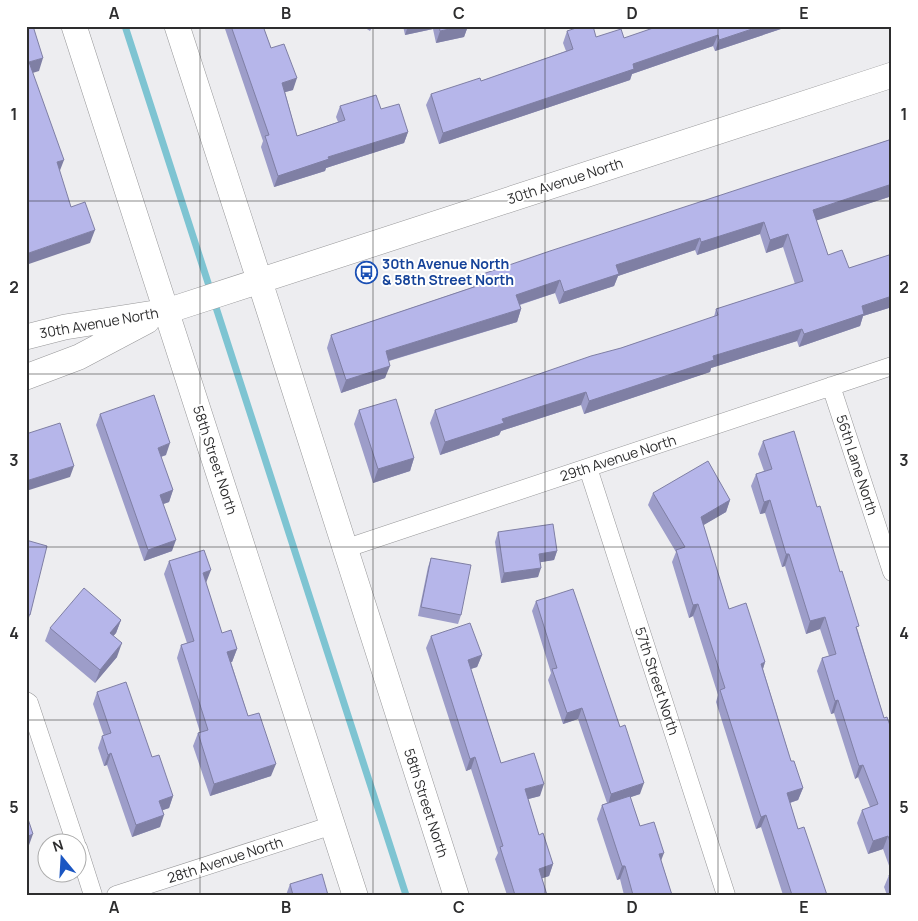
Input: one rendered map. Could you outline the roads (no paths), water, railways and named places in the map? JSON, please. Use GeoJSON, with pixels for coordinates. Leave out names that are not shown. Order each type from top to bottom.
{"type":"FeatureCollection","features":[{"type":"Feature","properties":{"kind":"street","name":"58th Street North"},"geometry":{"type":"LineString","coordinates":[[74,26],[177,308],[355,895]]}},
{"type":"Feature","properties":{"kind":"street","name":"58th Street North"},"geometry":{"type":"LineString","coordinates":[[177,26],[250,284],[344,549],[456,895]]}},
{"type":"Feature","properties":{"kind":"street","name":"30th Avenue North"},"geometry":{"type":"LineString","coordinates":[[26,377],[79,357],[177,308],[892,75]]}},
{"type":"Feature","properties":{"kind":"street","name":"30th Avenue North"},"geometry":{"type":"LineString","coordinates":[[26,337],[65,327],[177,308]]}},
{"type":"Feature","properties":{"kind":"street","name":"29th Avenue North"},"geometry":{"type":"LineString","coordinates":[[344,549],[892,366]]}},
{"type":"Feature","properties":{"kind":"street","name":"56th Lane North"},"geometry":{"type":"LineString","coordinates":[[831,386],[892,572]]}},
{"type":"Feature","properties":{"kind":"street","name":"57th Street North"},"geometry":{"type":"LineString","coordinates":[[588,468],[726,895]]}},
{"type":"Feature","properties":{"kind":"street"},"geometry":{"type":"LineString","coordinates":[[26,701],[29,703],[73,834]]}},
{"type":"Feature","properties":{"kind":"street","name":"28th Avenue North"},"geometry":{"type":"LineString","coordinates":[[116,895],[333,825]]}},
{"type":"Feature","properties":{"kind":"street"},"geometry":{"type":"LineString","coordinates":[[88,879],[93,895]]}},
{"type":"Feature","properties":{"kind":"waterway"},"geometry":{"type":"LineString","coordinates":[[125,26],[406,895]]}},
{"type":"Feature","properties":{"kind":"place","name":"30th Avenue North & 58th Street North"},"geometry":{"type":"Point","coordinates":[366,272]}}]}
